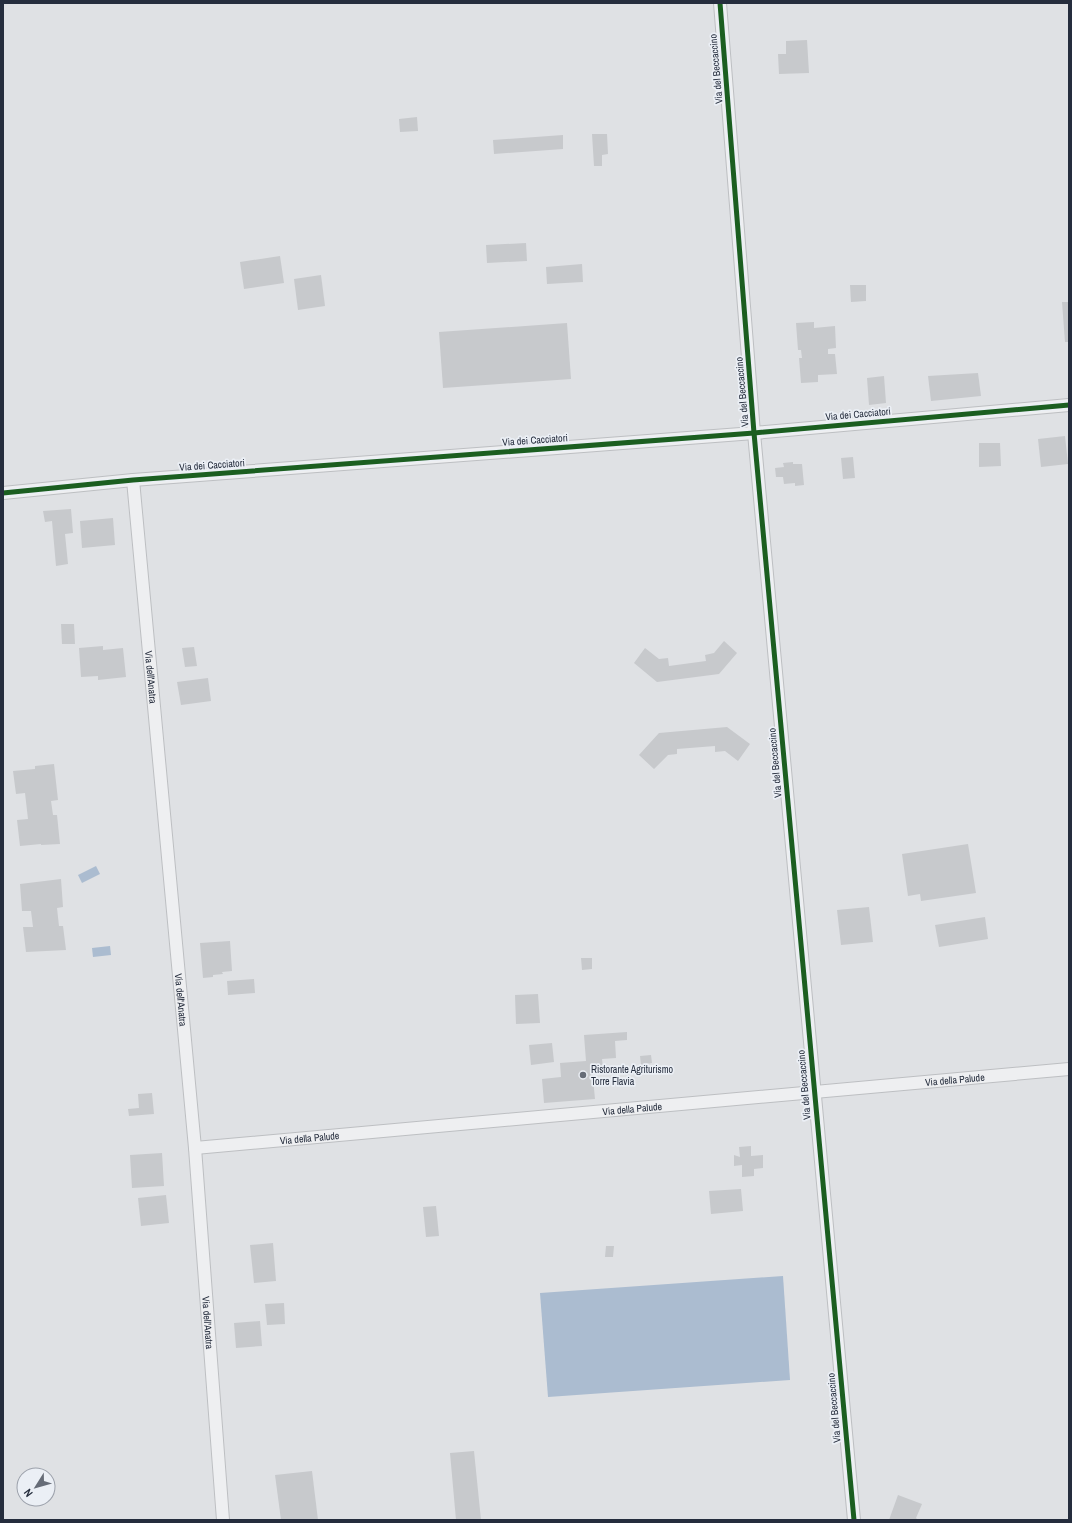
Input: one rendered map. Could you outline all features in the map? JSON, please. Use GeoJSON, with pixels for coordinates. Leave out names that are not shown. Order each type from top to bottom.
{"type":"FeatureCollection","features":[{"type":"Feature","properties":{"kind":"street","name":"Via del Beccaccino"},"geometry":{"type":"LineString","coordinates":[[720,3],[754,433],[854,1520]]}},
{"type":"Feature","properties":{"kind":"street","name":"Via dei Cacciatori"},"geometry":{"type":"LineString","coordinates":[[3,493],[133,480],[754,433],[1069,404]]}},
{"type":"Feature","properties":{"kind":"street","name":"Via dell'Anatra"},"geometry":{"type":"LineString","coordinates":[[133,480],[195,1148],[223,1520]]}},
{"type":"Feature","properties":{"kind":"street","name":"Via della Palude"},"geometry":{"type":"LineString","coordinates":[[195,1148],[1069,1069]]}},
{"type":"Feature","properties":{"kind":"water"},"geometry":{"type":"Polygon","coordinates":[[[96,866],[100,874],[82,883],[78,875],[96,866]]]}},
{"type":"Feature","properties":{"kind":"water"},"geometry":{"type":"Polygon","coordinates":[[[110,946],[111,955],[93,957],[92,948],[110,946]]]}},
{"type":"Feature","properties":{"kind":"water"},"geometry":{"type":"Polygon","coordinates":[[[783,1276],[790,1380],[548,1397],[540,1293],[783,1276]]]}},
{"type":"Feature","properties":{"kind":"building"},"geometry":{"type":"Polygon","coordinates":[[[807,40],[809,73],[779,74],[778,54],[786,54],[786,41],[807,40]]]}},
{"type":"Feature","properties":{"kind":"building"},"geometry":{"type":"Polygon","coordinates":[[[417,117],[418,131],[400,132],[399,119],[417,117]]]}},
{"type":"Feature","properties":{"kind":"building"},"geometry":{"type":"Polygon","coordinates":[[[592,134],[607,134],[608,154],[602,155],[602,166],[594,166],[592,134]]]}},
{"type":"Feature","properties":{"kind":"building"},"geometry":{"type":"Polygon","coordinates":[[[563,135],[563,149],[494,154],[493,140],[563,135]]]}},
{"type":"Feature","properties":{"kind":"building"},"geometry":{"type":"Polygon","coordinates":[[[526,243],[527,261],[487,263],[486,245],[526,243]]]}},
{"type":"Feature","properties":{"kind":"building"},"geometry":{"type":"Polygon","coordinates":[[[280,256],[284,283],[244,289],[240,262],[280,256]]]}},
{"type":"Feature","properties":{"kind":"building"},"geometry":{"type":"Polygon","coordinates":[[[582,264],[583,282],[547,284],[546,267],[582,264]]]}},
{"type":"Feature","properties":{"kind":"building"},"geometry":{"type":"Polygon","coordinates":[[[321,275],[325,306],[298,310],[294,279],[321,275]]]}},
{"type":"Feature","properties":{"kind":"building"},"geometry":{"type":"Polygon","coordinates":[[[850,285],[866,285],[866,301],[851,302],[850,285]]]}},
{"type":"Feature","properties":{"kind":"building"},"geometry":{"type":"Polygon","coordinates":[[[1062,302],[1069,302],[1069,342],[1065,342],[1062,302]]]}},
{"type":"Feature","properties":{"kind":"building"},"geometry":{"type":"Polygon","coordinates":[[[814,322],[814,328],[835,326],[836,348],[828,349],[828,354],[835,354],[837,374],[818,375],[818,382],[801,383],[799,358],[802,358],[801,350],[798,350],[796,323],[814,322]]]}},
{"type":"Feature","properties":{"kind":"building"},"geometry":{"type":"Polygon","coordinates":[[[567,323],[571,379],[443,388],[439,332],[567,323]]]}},
{"type":"Feature","properties":{"kind":"building"},"geometry":{"type":"Polygon","coordinates":[[[978,373],[981,396],[931,401],[928,376],[978,373]]]}},
{"type":"Feature","properties":{"kind":"building"},"geometry":{"type":"Polygon","coordinates":[[[884,376],[886,403],[869,405],[867,378],[884,376]]]}},
{"type":"Feature","properties":{"kind":"building"},"geometry":{"type":"Polygon","coordinates":[[[1065,436],[1068,464],[1041,467],[1038,439],[1065,436]]]}},
{"type":"Feature","properties":{"kind":"building"},"geometry":{"type":"Polygon","coordinates":[[[979,443],[1000,443],[1001,466],[979,467],[979,443]]]}},
{"type":"Feature","properties":{"kind":"building"},"geometry":{"type":"Polygon","coordinates":[[[853,457],[855,478],[843,479],[841,458],[853,457]]]}},
{"type":"Feature","properties":{"kind":"building"},"geometry":{"type":"Polygon","coordinates":[[[793,462],[793,464],[802,464],[804,485],[795,486],[795,483],[784,484],[783,477],[776,477],[775,468],[784,467],[783,463],[793,462]]]}},
{"type":"Feature","properties":{"kind":"building"},"geometry":{"type":"Polygon","coordinates":[[[71,509],[73,533],[65,534],[68,564],[56,566],[52,521],[45,522],[43,511],[71,509]]]}},
{"type":"Feature","properties":{"kind":"building"},"geometry":{"type":"Polygon","coordinates":[[[113,518],[115,545],[82,548],[80,521],[113,518]]]}},
{"type":"Feature","properties":{"kind":"building"},"geometry":{"type":"Polygon","coordinates":[[[61,624],[74,624],[75,644],[62,644],[61,624]]]}},
{"type":"Feature","properties":{"kind":"building"},"geometry":{"type":"Polygon","coordinates":[[[724,641],[737,653],[719,674],[657,682],[634,663],[645,648],[659,659],[668,658],[669,666],[706,661],[705,655],[714,653],[724,641]]]}},
{"type":"Feature","properties":{"kind":"building"},"geometry":{"type":"Polygon","coordinates":[[[103,646],[103,650],[123,648],[126,677],[98,680],[98,676],[81,677],[79,648],[103,646]]]}},
{"type":"Feature","properties":{"kind":"building"},"geometry":{"type":"Polygon","coordinates":[[[194,647],[197,666],[185,667],[182,648],[194,647]]]}},
{"type":"Feature","properties":{"kind":"building"},"geometry":{"type":"Polygon","coordinates":[[[208,678],[211,701],[181,705],[177,682],[208,678]]]}},
{"type":"Feature","properties":{"kind":"building"},"geometry":{"type":"Polygon","coordinates":[[[727,727],[750,744],[738,761],[725,751],[715,752],[715,746],[677,749],[677,754],[668,755],[654,769],[639,755],[659,733],[727,727]]]}},
{"type":"Feature","properties":{"kind":"building"},"geometry":{"type":"Polygon","coordinates":[[[54,764],[58,800],[51,801],[53,815],[57,815],[60,844],[20,846],[17,820],[28,819],[25,793],[16,794],[13,771],[35,769],[35,766],[54,764]]]}},
{"type":"Feature","properties":{"kind":"building"},"geometry":{"type":"Polygon","coordinates":[[[968,844],[976,893],[921,901],[920,894],[908,896],[902,854],[968,844]]]}},
{"type":"Feature","properties":{"kind":"building"},"geometry":{"type":"Polygon","coordinates":[[[61,879],[63,907],[57,908],[59,926],[63,926],[66,950],[26,952],[23,927],[33,927],[31,911],[22,911],[20,884],[61,879]]]}},
{"type":"Feature","properties":{"kind":"building"},"geometry":{"type":"Polygon","coordinates":[[[869,907],[873,942],[841,945],[837,910],[869,907]]]}},
{"type":"Feature","properties":{"kind":"building"},"geometry":{"type":"Polygon","coordinates":[[[985,917],[988,939],[939,947],[935,925],[985,917]]]}},
{"type":"Feature","properties":{"kind":"building"},"geometry":{"type":"Polygon","coordinates":[[[230,941],[232,971],[222,972],[223,974],[213,975],[213,977],[203,978],[200,943],[230,941]]]}},
{"type":"Feature","properties":{"kind":"building"},"geometry":{"type":"Polygon","coordinates":[[[581,958],[592,958],[592,969],[582,970],[581,958]]]}},
{"type":"Feature","properties":{"kind":"building"},"geometry":{"type":"Polygon","coordinates":[[[254,979],[255,993],[228,995],[227,981],[254,979]]]}},
{"type":"Feature","properties":{"kind":"building"},"geometry":{"type":"Polygon","coordinates":[[[538,994],[540,1023],[516,1024],[515,995],[538,994]]]}},
{"type":"Feature","properties":{"kind":"building"},"geometry":{"type":"Polygon","coordinates":[[[627,1032],[627,1040],[615,1041],[616,1058],[602,1059],[603,1068],[592,1068],[595,1099],[544,1103],[542,1079],[561,1077],[560,1063],[586,1061],[584,1035],[627,1032]]]}},
{"type":"Feature","properties":{"kind":"building"},"geometry":{"type":"Polygon","coordinates":[[[552,1043],[554,1062],[531,1065],[529,1045],[552,1043]]]}},
{"type":"Feature","properties":{"kind":"building"},"geometry":{"type":"Polygon","coordinates":[[[651,1055],[652,1063],[641,1065],[640,1056],[651,1055]]]}},
{"type":"Feature","properties":{"kind":"building"},"geometry":{"type":"Polygon","coordinates":[[[152,1093],[154,1114],[129,1116],[128,1109],[139,1108],[138,1094],[152,1093]]]}},
{"type":"Feature","properties":{"kind":"building"},"geometry":{"type":"Polygon","coordinates":[[[751,1146],[751,1156],[763,1155],[763,1168],[754,1169],[754,1176],[742,1177],[742,1165],[734,1166],[734,1155],[740,1157],[739,1147],[751,1146]]]}},
{"type":"Feature","properties":{"kind":"building"},"geometry":{"type":"Polygon","coordinates":[[[162,1153],[164,1186],[132,1188],[130,1155],[162,1153]]]}},
{"type":"Feature","properties":{"kind":"building"},"geometry":{"type":"Polygon","coordinates":[[[741,1189],[743,1211],[711,1214],[709,1191],[741,1189]]]}},
{"type":"Feature","properties":{"kind":"building"},"geometry":{"type":"Polygon","coordinates":[[[166,1195],[169,1223],[141,1226],[138,1198],[166,1195]]]}},
{"type":"Feature","properties":{"kind":"building"},"geometry":{"type":"Polygon","coordinates":[[[436,1206],[439,1236],[426,1237],[423,1207],[436,1206]]]}},
{"type":"Feature","properties":{"kind":"building"},"geometry":{"type":"Polygon","coordinates":[[[273,1243],[276,1281],[254,1283],[250,1245],[273,1243]]]}},
{"type":"Feature","properties":{"kind":"building"},"geometry":{"type":"Polygon","coordinates":[[[606,1246],[614,1246],[613,1257],[605,1257],[606,1246]]]}},
{"type":"Feature","properties":{"kind":"building"},"geometry":{"type":"Polygon","coordinates":[[[284,1303],[285,1324],[267,1325],[265,1304],[284,1303]]]}},
{"type":"Feature","properties":{"kind":"building"},"geometry":{"type":"Polygon","coordinates":[[[260,1321],[262,1346],[236,1348],[234,1323],[260,1321]]]}},
{"type":"Feature","properties":{"kind":"building"},"geometry":{"type":"Polygon","coordinates":[[[474,1451],[481,1520],[456,1520],[450,1453],[474,1451]]]}},
{"type":"Feature","properties":{"kind":"building"},"geometry":{"type":"Polygon","coordinates":[[[312,1471],[318,1520],[281,1520],[275,1475],[312,1471]]]}},
{"type":"Feature","properties":{"kind":"building"},"geometry":{"type":"Polygon","coordinates":[[[898,1495],[922,1504],[916,1518],[918,1520],[889,1520],[898,1495]]]}},
{"type":"Feature","properties":{"kind":"cycle path"},"geometry":{"type":"LineString","coordinates":[[720,3],[754,433],[854,1520]]}},
{"type":"Feature","properties":{"kind":"cycle path"},"geometry":{"type":"LineString","coordinates":[[3,493],[133,480],[754,433],[1069,405]]}},
{"type":"Feature","properties":{"kind":"place","name":"Ristorante Agriturismo Torre Flavia"},"geometry":{"type":"Point","coordinates":[583,1075]}}]}
